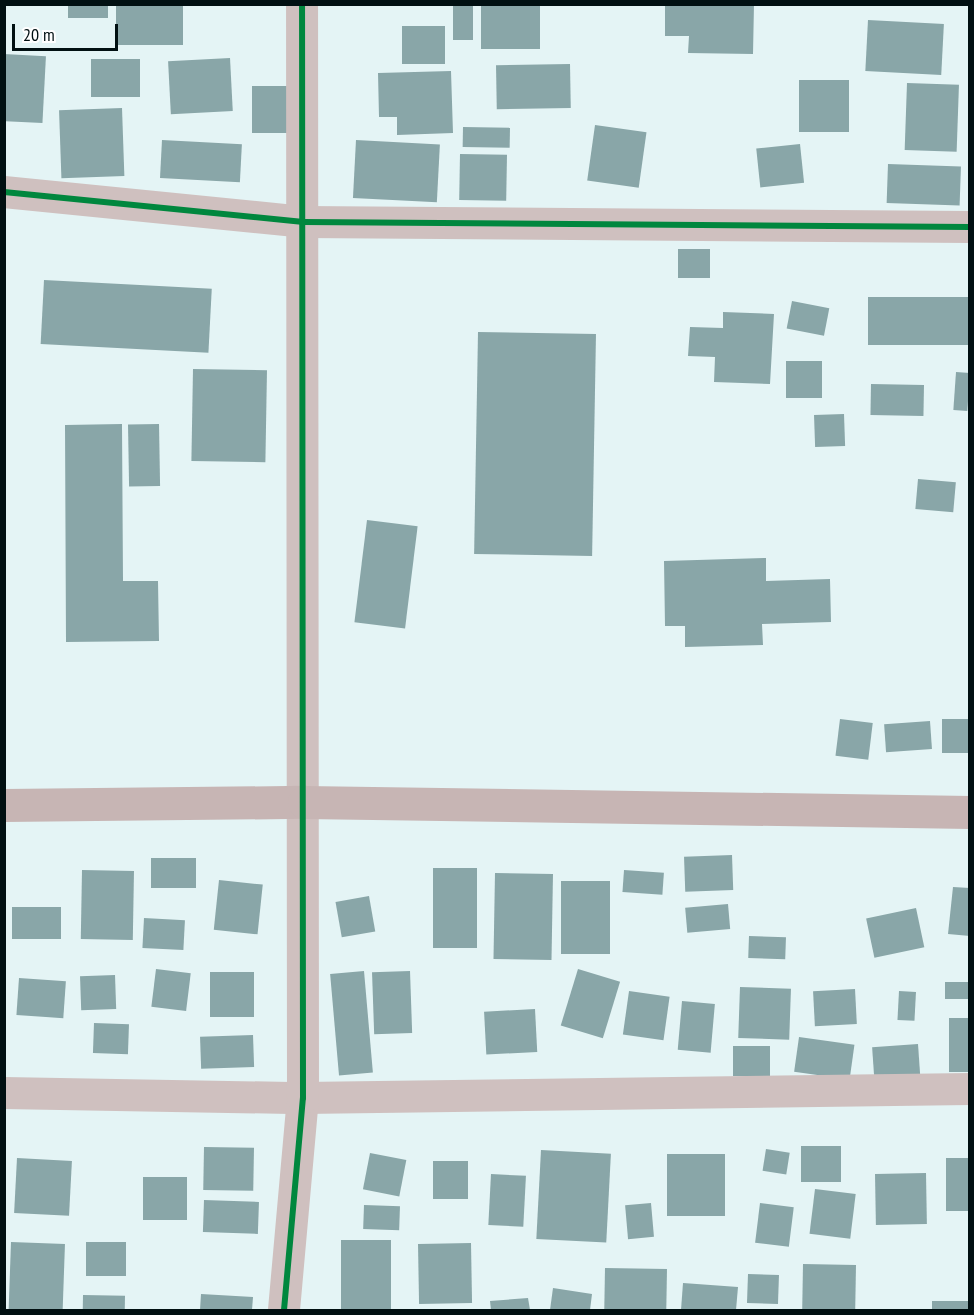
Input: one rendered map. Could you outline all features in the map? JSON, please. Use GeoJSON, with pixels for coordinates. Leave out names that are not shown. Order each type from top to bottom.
{"type":"FeatureCollection","features":[{"type":"Feature","properties":{"kind":"main road"},"geometry":{"type":"LineString","coordinates":[[4,805],[304,802],[969,812]]}},
{"type":"Feature","properties":{"kind":"street"},"geometry":{"type":"LineString","coordinates":[[284,1311],[303,1098],[302,4]]}},
{"type":"Feature","properties":{"kind":"street"},"geometry":{"type":"LineString","coordinates":[[4,192],[303,222],[969,227]]}},
{"type":"Feature","properties":{"kind":"street"},"geometry":{"type":"LineString","coordinates":[[4,1093],[303,1098],[969,1089]]}},
{"type":"Feature","properties":{"kind":"building"},"geometry":{"type":"Polygon","coordinates":[[[68,4],[108,4],[108,18],[68,18],[68,4]]]}},
{"type":"Feature","properties":{"kind":"building"},"geometry":{"type":"Polygon","coordinates":[[[116,4],[183,4],[183,45],[116,45],[116,4]]]}},
{"type":"Feature","properties":{"kind":"building"},"geometry":{"type":"Polygon","coordinates":[[[481,4],[540,4],[540,49],[481,49],[481,4]]]}},
{"type":"Feature","properties":{"kind":"building"},"geometry":{"type":"Polygon","coordinates":[[[665,4],[754,4],[753,54],[688,53],[689,36],[665,36],[665,4]]]}},
{"type":"Feature","properties":{"kind":"building"},"geometry":{"type":"Polygon","coordinates":[[[453,6],[473,6],[473,40],[453,40],[453,6]]]}},
{"type":"Feature","properties":{"kind":"building"},"geometry":{"type":"Polygon","coordinates":[[[868,20],[944,24],[941,75],[865,71],[868,20]]]}},
{"type":"Feature","properties":{"kind":"building"},"geometry":{"type":"Polygon","coordinates":[[[402,26],[445,26],[445,64],[402,64],[402,26]]]}},
{"type":"Feature","properties":{"kind":"building"},"geometry":{"type":"Polygon","coordinates":[[[4,54],[46,56],[42,123],[4,121],[4,54]]]}},
{"type":"Feature","properties":{"kind":"building"},"geometry":{"type":"Polygon","coordinates":[[[230,58],[233,111],[171,114],[168,61],[230,58]]]}},
{"type":"Feature","properties":{"kind":"building"},"geometry":{"type":"Polygon","coordinates":[[[91,59],[140,59],[140,97],[91,97],[91,59]]]}},
{"type":"Feature","properties":{"kind":"building"},"geometry":{"type":"Polygon","coordinates":[[[570,64],[571,108],[497,109],[496,65],[570,64]]]}},
{"type":"Feature","properties":{"kind":"building"},"geometry":{"type":"Polygon","coordinates":[[[451,71],[453,133],[397,135],[397,117],[379,117],[378,73],[451,71]]]}},
{"type":"Feature","properties":{"kind":"building"},"geometry":{"type":"Polygon","coordinates":[[[799,80],[849,80],[849,132],[799,132],[799,80]]]}},
{"type":"Feature","properties":{"kind":"building"},"geometry":{"type":"Polygon","coordinates":[[[907,83],[959,85],[957,152],[905,150],[907,83]]]}},
{"type":"Feature","properties":{"kind":"building"},"geometry":{"type":"Polygon","coordinates":[[[252,86],[295,86],[295,133],[252,133],[252,86]]]}},
{"type":"Feature","properties":{"kind":"building"},"geometry":{"type":"Polygon","coordinates":[[[122,108],[124,176],[61,178],[59,110],[122,108]]]}},
{"type":"Feature","properties":{"kind":"building"},"geometry":{"type":"Polygon","coordinates":[[[595,125],[646,132],[639,188],[587,180],[595,125]]]}},
{"type":"Feature","properties":{"kind":"building"},"geometry":{"type":"Polygon","coordinates":[[[463,127],[510,128],[510,148],[463,147],[463,127]]]}},
{"type":"Feature","properties":{"kind":"building"},"geometry":{"type":"Polygon","coordinates":[[[162,140],[242,144],[240,182],[160,178],[162,140]]]}},
{"type":"Feature","properties":{"kind":"building"},"geometry":{"type":"Polygon","coordinates":[[[356,140],[440,144],[437,202],[353,198],[356,140]]]}},
{"type":"Feature","properties":{"kind":"building"},"geometry":{"type":"Polygon","coordinates":[[[800,144],[804,183],[760,187],[756,149],[800,144]]]}},
{"type":"Feature","properties":{"kind":"building"},"geometry":{"type":"Polygon","coordinates":[[[460,154],[507,155],[506,201],[459,200],[460,154]]]}},
{"type":"Feature","properties":{"kind":"building"},"geometry":{"type":"Polygon","coordinates":[[[888,164],[961,167],[960,206],[887,203],[888,164]]]}},
{"type":"Feature","properties":{"kind":"building"},"geometry":{"type":"Polygon","coordinates":[[[678,249],[710,249],[710,278],[678,278],[678,249]]]}},
{"type":"Feature","properties":{"kind":"building"},"geometry":{"type":"Polygon","coordinates":[[[44,280],[212,289],[208,353],[41,344],[44,280]]]}},
{"type":"Feature","properties":{"kind":"building"},"geometry":{"type":"Polygon","coordinates":[[[868,297],[970,297],[970,345],[868,345],[868,297]]]}},
{"type":"Feature","properties":{"kind":"building"},"geometry":{"type":"Polygon","coordinates":[[[792,301],[829,308],[824,336],[787,328],[792,301]]]}},
{"type":"Feature","properties":{"kind":"building"},"geometry":{"type":"Polygon","coordinates":[[[723,312],[774,314],[770,384],[714,382],[715,357],[688,356],[690,327],[723,328],[723,312]]]}},
{"type":"Feature","properties":{"kind":"building"},"geometry":{"type":"Polygon","coordinates":[[[478,332],[596,334],[592,556],[474,554],[478,332]]]}},
{"type":"Feature","properties":{"kind":"building"},"geometry":{"type":"Polygon","coordinates":[[[786,361],[822,361],[822,398],[786,398],[786,361]]]}},
{"type":"Feature","properties":{"kind":"building"},"geometry":{"type":"Polygon","coordinates":[[[193,369],[267,370],[265,462],[191,461],[193,369]]]}},
{"type":"Feature","properties":{"kind":"building"},"geometry":{"type":"Polygon","coordinates":[[[956,372],[970,373],[967,411],[953,410],[956,372]]]}},
{"type":"Feature","properties":{"kind":"building"},"geometry":{"type":"Polygon","coordinates":[[[871,384],[924,385],[923,416],[870,415],[871,384]]]}},
{"type":"Feature","properties":{"kind":"building"},"geometry":{"type":"Polygon","coordinates":[[[844,414],[845,446],[815,447],[814,415],[844,414]]]}},
{"type":"Feature","properties":{"kind":"building"},"geometry":{"type":"Polygon","coordinates":[[[122,424],[123,581],[158,581],[159,641],[66,642],[65,425],[122,424]]]}},
{"type":"Feature","properties":{"kind":"building"},"geometry":{"type":"Polygon","coordinates":[[[159,424],[160,486],[129,487],[128,425],[159,424]]]}},
{"type":"Feature","properties":{"kind":"building"},"geometry":{"type":"Polygon","coordinates":[[[918,479],[956,482],[953,512],[915,509],[918,479]]]}},
{"type":"Feature","properties":{"kind":"building"},"geometry":{"type":"Polygon","coordinates":[[[367,520],[418,526],[405,628],[354,622],[367,520]]]}},
{"type":"Feature","properties":{"kind":"building"},"geometry":{"type":"Polygon","coordinates":[[[766,558],[766,581],[830,579],[831,622],[762,624],[763,645],[685,647],[685,626],[665,626],[664,561],[766,558]]]}},
{"type":"Feature","properties":{"kind":"building"},"geometry":{"type":"Polygon","coordinates":[[[840,719],[873,723],[868,760],[835,756],[840,719]]]}},
{"type":"Feature","properties":{"kind":"building"},"geometry":{"type":"Polygon","coordinates":[[[942,719],[970,719],[970,753],[942,753],[942,719]]]}},
{"type":"Feature","properties":{"kind":"building"},"geometry":{"type":"Polygon","coordinates":[[[930,721],[932,749],[886,752],[884,724],[930,721]]]}},
{"type":"Feature","properties":{"kind":"building"},"geometry":{"type":"Polygon","coordinates":[[[732,855],[733,890],[685,892],[684,857],[732,855]]]}},
{"type":"Feature","properties":{"kind":"building"},"geometry":{"type":"Polygon","coordinates":[[[151,858],[196,858],[196,888],[151,888],[151,858]]]}},
{"type":"Feature","properties":{"kind":"building"},"geometry":{"type":"Polygon","coordinates":[[[433,868],[477,868],[477,948],[433,948],[433,868]]]}},
{"type":"Feature","properties":{"kind":"building"},"geometry":{"type":"Polygon","coordinates":[[[82,870],[134,871],[133,940],[81,939],[82,870]]]}},
{"type":"Feature","properties":{"kind":"building"},"geometry":{"type":"Polygon","coordinates":[[[624,870],[664,873],[662,895],[622,892],[624,870]]]}},
{"type":"Feature","properties":{"kind":"building"},"geometry":{"type":"Polygon","coordinates":[[[495,873],[553,874],[551,960],[493,959],[495,873]]]}},
{"type":"Feature","properties":{"kind":"building"},"geometry":{"type":"Polygon","coordinates":[[[219,880],[263,885],[258,934],[214,930],[219,880]]]}},
{"type":"Feature","properties":{"kind":"building"},"geometry":{"type":"Polygon","coordinates":[[[561,881],[610,881],[610,954],[561,954],[561,881]]]}},
{"type":"Feature","properties":{"kind":"building"},"geometry":{"type":"Polygon","coordinates":[[[953,887],[970,888],[970,936],[948,934],[953,887]]]}},
{"type":"Feature","properties":{"kind":"building"},"geometry":{"type":"Polygon","coordinates":[[[369,896],[375,931],[342,937],[336,902],[369,896]]]}},
{"type":"Feature","properties":{"kind":"building"},"geometry":{"type":"Polygon","coordinates":[[[728,904],[730,929],[687,933],[685,908],[728,904]]]}},
{"type":"Feature","properties":{"kind":"building"},"geometry":{"type":"Polygon","coordinates":[[[12,907],[61,907],[61,939],[12,939],[12,907]]]}},
{"type":"Feature","properties":{"kind":"building"},"geometry":{"type":"Polygon","coordinates":[[[916,908],[924,947],[874,958],[866,919],[916,908]]]}},
{"type":"Feature","properties":{"kind":"building"},"geometry":{"type":"Polygon","coordinates":[[[144,918],[185,920],[183,950],[142,948],[144,918]]]}},
{"type":"Feature","properties":{"kind":"building"},"geometry":{"type":"Polygon","coordinates":[[[749,936],[786,937],[785,959],[748,958],[749,936]]]}},
{"type":"Feature","properties":{"kind":"building"},"geometry":{"type":"Polygon","coordinates":[[[156,969],[191,973],[186,1011],[151,1007],[156,969]]]}},
{"type":"Feature","properties":{"kind":"building"},"geometry":{"type":"Polygon","coordinates":[[[578,969],[620,982],[603,1038],[561,1025],[578,969]]]}},
{"type":"Feature","properties":{"kind":"building"},"geometry":{"type":"Polygon","coordinates":[[[364,971],[373,1073],[339,1076],[330,974],[364,971]]]}},
{"type":"Feature","properties":{"kind":"building"},"geometry":{"type":"Polygon","coordinates":[[[410,971],[412,1033],[374,1034],[372,972],[410,971]]]}},
{"type":"Feature","properties":{"kind":"building"},"geometry":{"type":"Polygon","coordinates":[[[210,972],[254,972],[254,1017],[210,1017],[210,972]]]}},
{"type":"Feature","properties":{"kind":"building"},"geometry":{"type":"Polygon","coordinates":[[[115,975],[116,1009],[81,1010],[80,976],[115,975]]]}},
{"type":"Feature","properties":{"kind":"building"},"geometry":{"type":"Polygon","coordinates":[[[19,978],[66,981],[63,1018],[16,1015],[19,978]]]}},
{"type":"Feature","properties":{"kind":"building"},"geometry":{"type":"Polygon","coordinates":[[[945,982],[970,982],[970,999],[945,999],[945,982]]]}},
{"type":"Feature","properties":{"kind":"building"},"geometry":{"type":"Polygon","coordinates":[[[740,987],[791,989],[789,1040],[738,1038],[740,987]]]}},
{"type":"Feature","properties":{"kind":"building"},"geometry":{"type":"Polygon","coordinates":[[[855,989],[857,1024],[815,1026],[813,991],[855,989]]]}},
{"type":"Feature","properties":{"kind":"building"},"geometry":{"type":"Polygon","coordinates":[[[629,991],[670,997],[663,1040],[623,1035],[629,991]]]}},
{"type":"Feature","properties":{"kind":"building"},"geometry":{"type":"Polygon","coordinates":[[[899,991],[916,992],[914,1021],[897,1020],[899,991]]]}},
{"type":"Feature","properties":{"kind":"building"},"geometry":{"type":"Polygon","coordinates":[[[682,1001],[715,1004],[711,1053],[678,1050],[682,1001]]]}},
{"type":"Feature","properties":{"kind":"building"},"geometry":{"type":"Polygon","coordinates":[[[535,1009],[537,1052],[486,1055],[484,1012],[535,1009]]]}},
{"type":"Feature","properties":{"kind":"building"},"geometry":{"type":"Polygon","coordinates":[[[949,1018],[970,1018],[970,1072],[949,1072],[949,1018]]]}},
{"type":"Feature","properties":{"kind":"building"},"geometry":{"type":"Polygon","coordinates":[[[94,1023],[129,1024],[128,1054],[93,1053],[94,1023]]]}},
{"type":"Feature","properties":{"kind":"building"},"geometry":{"type":"Polygon","coordinates":[[[253,1035],[254,1067],[201,1069],[200,1037],[253,1035]]]}},
{"type":"Feature","properties":{"kind":"building"},"geometry":{"type":"Polygon","coordinates":[[[799,1037],[854,1045],[850,1079],[794,1072],[799,1037]]]}},
{"type":"Feature","properties":{"kind":"building"},"geometry":{"type":"Polygon","coordinates":[[[918,1044],[920,1075],[874,1078],[872,1047],[918,1044]]]}},
{"type":"Feature","properties":{"kind":"building"},"geometry":{"type":"Polygon","coordinates":[[[733,1046],[770,1046],[770,1076],[733,1076],[733,1046]]]}},
{"type":"Feature","properties":{"kind":"building"},"geometry":{"type":"Polygon","coordinates":[[[801,1146],[841,1146],[841,1182],[801,1182],[801,1146]]]}},
{"type":"Feature","properties":{"kind":"building"},"geometry":{"type":"Polygon","coordinates":[[[204,1147],[254,1148],[253,1191],[203,1190],[204,1147]]]}},
{"type":"Feature","properties":{"kind":"building"},"geometry":{"type":"Polygon","coordinates":[[[766,1149],[790,1153],[786,1174],[763,1171],[766,1149]]]}},
{"type":"Feature","properties":{"kind":"building"},"geometry":{"type":"Polygon","coordinates":[[[541,1150],[611,1154],[606,1243],[536,1239],[541,1150]]]}},
{"type":"Feature","properties":{"kind":"building"},"geometry":{"type":"Polygon","coordinates":[[[370,1153],[406,1160],[399,1196],[363,1189],[370,1153]]]}},
{"type":"Feature","properties":{"kind":"building"},"geometry":{"type":"Polygon","coordinates":[[[667,1154],[725,1154],[725,1216],[667,1216],[667,1154]]]}},
{"type":"Feature","properties":{"kind":"building"},"geometry":{"type":"Polygon","coordinates":[[[17,1158],[72,1161],[69,1216],[14,1213],[17,1158]]]}},
{"type":"Feature","properties":{"kind":"building"},"geometry":{"type":"Polygon","coordinates":[[[946,1158],[970,1158],[970,1211],[946,1211],[946,1158]]]}},
{"type":"Feature","properties":{"kind":"building"},"geometry":{"type":"Polygon","coordinates":[[[433,1161],[468,1161],[468,1199],[433,1199],[433,1161]]]}},
{"type":"Feature","properties":{"kind":"building"},"geometry":{"type":"Polygon","coordinates":[[[926,1173],[927,1224],[876,1225],[875,1174],[926,1173]]]}},
{"type":"Feature","properties":{"kind":"building"},"geometry":{"type":"Polygon","coordinates":[[[491,1174],[526,1176],[523,1227],[488,1225],[491,1174]]]}},
{"type":"Feature","properties":{"kind":"building"},"geometry":{"type":"Polygon","coordinates":[[[143,1177],[187,1177],[187,1220],[143,1220],[143,1177]]]}},
{"type":"Feature","properties":{"kind":"building"},"geometry":{"type":"Polygon","coordinates":[[[815,1189],[856,1194],[850,1239],[810,1234],[815,1189]]]}},
{"type":"Feature","properties":{"kind":"building"},"geometry":{"type":"Polygon","coordinates":[[[204,1200],[259,1202],[258,1234],[203,1232],[204,1200]]]}},
{"type":"Feature","properties":{"kind":"building"},"geometry":{"type":"Polygon","coordinates":[[[651,1203],[654,1237],[628,1239],[625,1205],[651,1203]]]}},
{"type":"Feature","properties":{"kind":"building"},"geometry":{"type":"Polygon","coordinates":[[[760,1203],[794,1207],[789,1247],[755,1243],[760,1203]]]}},
{"type":"Feature","properties":{"kind":"building"},"geometry":{"type":"Polygon","coordinates":[[[364,1205],[400,1206],[399,1230],[363,1229],[364,1205]]]}},
{"type":"Feature","properties":{"kind":"building"},"geometry":{"type":"Polygon","coordinates":[[[341,1240],[391,1240],[391,1310],[341,1310],[341,1240]]]}},
{"type":"Feature","properties":{"kind":"building"},"geometry":{"type":"Polygon","coordinates":[[[11,1242],[65,1244],[63,1310],[9,1310],[11,1242]]]}},
{"type":"Feature","properties":{"kind":"building"},"geometry":{"type":"Polygon","coordinates":[[[86,1242],[126,1242],[126,1276],[86,1276],[86,1242]]]}},
{"type":"Feature","properties":{"kind":"building"},"geometry":{"type":"Polygon","coordinates":[[[471,1243],[472,1303],[419,1304],[418,1244],[471,1243]]]}},
{"type":"Feature","properties":{"kind":"building"},"geometry":{"type":"Polygon","coordinates":[[[803,1264],[856,1265],[855,1310],[802,1310],[803,1264]]]}},
{"type":"Feature","properties":{"kind":"building"},"geometry":{"type":"Polygon","coordinates":[[[605,1268],[667,1269],[666,1310],[604,1310],[605,1268]]]}},
{"type":"Feature","properties":{"kind":"building"},"geometry":{"type":"Polygon","coordinates":[[[748,1274],[779,1275],[778,1304],[747,1303],[748,1274]]]}},
{"type":"Feature","properties":{"kind":"building"},"geometry":{"type":"Polygon","coordinates":[[[683,1283],[738,1287],[736,1310],[681,1310],[683,1283]]]}},
{"type":"Feature","properties":{"kind":"building"},"geometry":{"type":"Polygon","coordinates":[[[553,1288],[592,1294],[590,1310],[550,1310],[553,1288]]]}},
{"type":"Feature","properties":{"kind":"building"},"geometry":{"type":"Polygon","coordinates":[[[201,1294],[253,1297],[252,1310],[200,1310],[201,1294]]]}},
{"type":"Feature","properties":{"kind":"building"},"geometry":{"type":"Polygon","coordinates":[[[83,1295],[125,1296],[125,1310],[83,1310],[83,1295]]]}},
{"type":"Feature","properties":{"kind":"building"},"geometry":{"type":"Polygon","coordinates":[[[528,1298],[530,1310],[491,1310],[490,1301],[528,1298]]]}},
{"type":"Feature","properties":{"kind":"building"},"geometry":{"type":"Polygon","coordinates":[[[932,1301],[970,1301],[970,1310],[932,1310],[932,1301]]]}},
{"type":"Feature","properties":{"kind":"cycle path"},"geometry":{"type":"LineString","coordinates":[[284,1310],[303,1098],[302,4]]}},
{"type":"Feature","properties":{"kind":"cycle path"},"geometry":{"type":"LineString","coordinates":[[4,192],[303,222],[970,227]]}}]}
